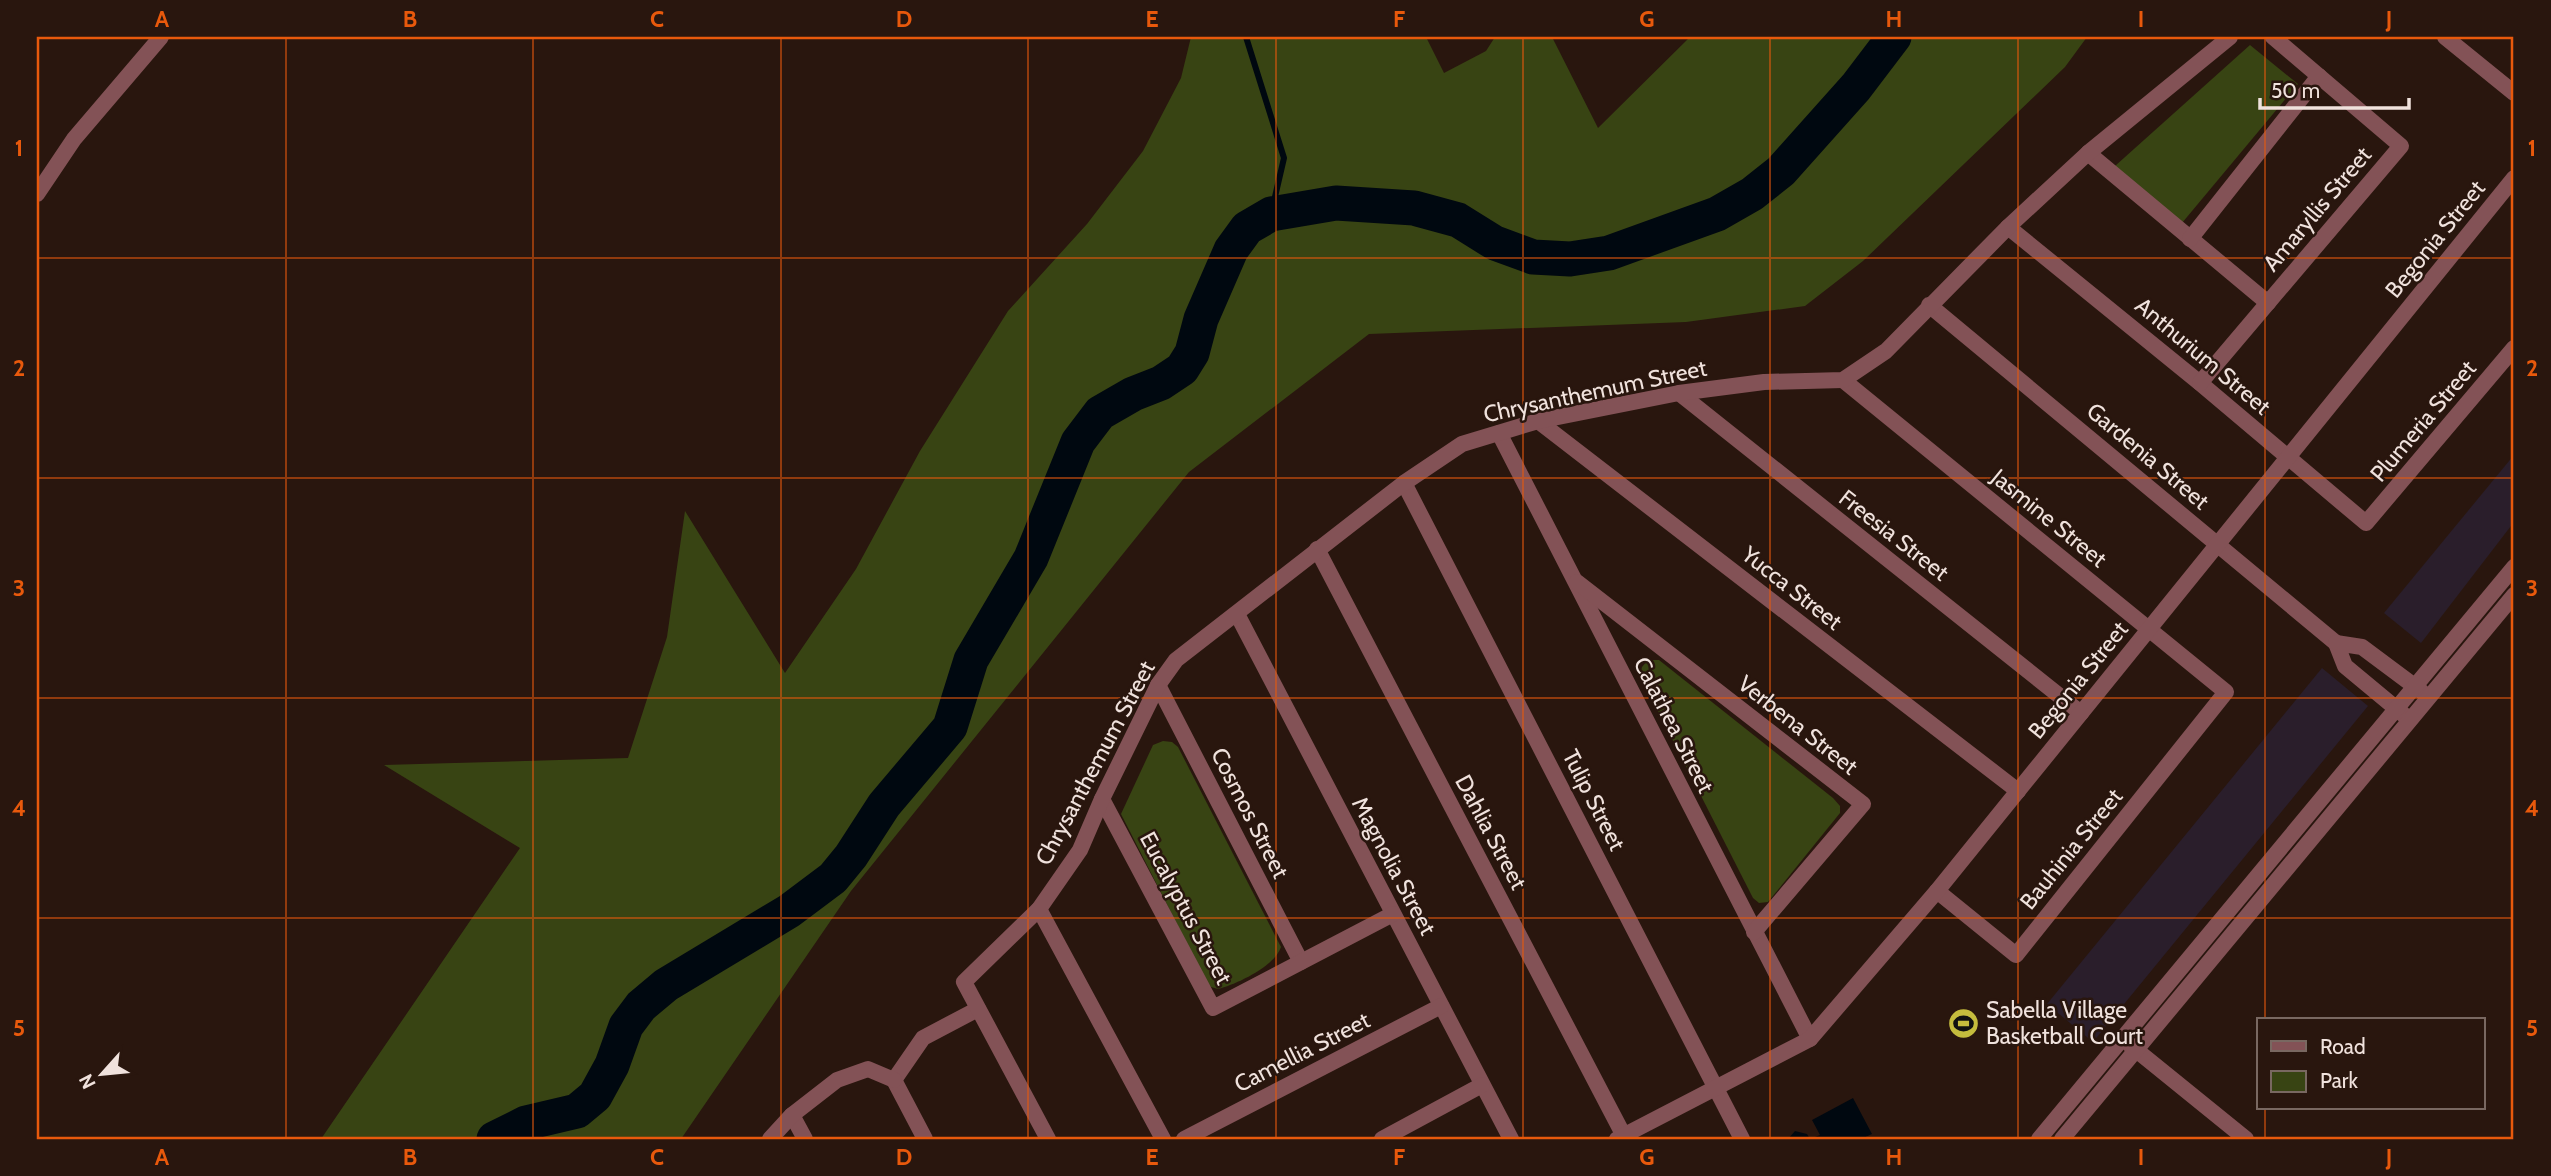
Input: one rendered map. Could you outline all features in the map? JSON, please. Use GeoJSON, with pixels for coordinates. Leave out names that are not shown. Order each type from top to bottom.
{"type":"FeatureCollection","features":[{"type":"Feature","properties":{"kind":"street"},"geometry":{"type":"LineString","coordinates":[[37,194],[74,139],[161,37]]}},
{"type":"Feature","properties":{"kind":"street"},"geometry":{"type":"LineString","coordinates":[[1843,380],[1886,351],[1929,304],[2088,153],[2230,37]]}},
{"type":"Feature","properties":{"kind":"street","name":"Amaryllis Street"},"geometry":{"type":"LineString","coordinates":[[2200,383],[2401,146],[2273,37]]}},
{"type":"Feature","properties":{"kind":"street"},"geometry":{"type":"LineString","coordinates":[[2445,37],[2514,93]]}},
{"type":"Feature","properties":{"kind":"street"},"geometry":{"type":"LineString","coordinates":[[2190,239],[2319,76]]}},
{"type":"Feature","properties":{"kind":"street","name":"Amaryllis Street"},"geometry":{"type":"LineString","coordinates":[[2088,153],[2268,303]]}},
{"type":"Feature","properties":{"kind":"street","name":"Begonia Street"},"geometry":{"type":"LineString","coordinates":[[1621,1137],[1810,1039],[1937,891],[2514,178]]}},
{"type":"Feature","properties":{"kind":"street","name":"Anthurium Street"},"geometry":{"type":"LineString","coordinates":[[2008,227],[2200,383],[2366,523]]}},
{"type":"Feature","properties":{"kind":"street","name":"Gardenia Street"},"geometry":{"type":"LineString","coordinates":[[1929,304],[2336,643],[2345,666],[2410,720]]}},
{"type":"Feature","properties":{"kind":"street","name":"Plumeria Street"},"geometry":{"type":"LineString","coordinates":[[2366,523],[2514,348]]}},
{"type":"Feature","properties":{"kind":"street","name":"Chrysanthemum Street"},"geometry":{"type":"LineString","coordinates":[[978,1009],[964,982],[1039,909],[1080,850],[1158,685],[1176,660],[1404,483],[1462,444],[1538,421],[1679,393],[1764,382],[1843,380]]}},
{"type":"Feature","properties":{"kind":"street","name":"Jasmine Street"},"geometry":{"type":"LineString","coordinates":[[1843,380],[2227,692]]}},
{"type":"Feature","properties":{"kind":"street","name":"Freesia Street"},"geometry":{"type":"LineString","coordinates":[[1679,393],[2081,712]]}},
{"type":"Feature","properties":{"kind":"street","name":"Yucca Street"},"geometry":{"type":"LineString","coordinates":[[1538,421],[2018,791]]}},
{"type":"Feature","properties":{"kind":"street","name":"Calathea Street"},"geometry":{"type":"LineString","coordinates":[[1499,433],[1810,1039]]}},
{"type":"Feature","properties":{"kind":"street","name":"Tulip Street"},"geometry":{"type":"LineString","coordinates":[[1404,483],[1742,1139]]}},
{"type":"Feature","properties":{"kind":"street","name":"Dahlia Street"},"geometry":{"type":"LineString","coordinates":[[1317,549],[1621,1137]]}},
{"type":"Feature","properties":{"kind":"street"},"geometry":{"type":"LineString","coordinates":[[2039,1139],[2514,567]]}},
{"type":"Feature","properties":{"kind":"street","name":"Verbena Street"},"geometry":{"type":"LineString","coordinates":[[1573,578],[1863,804],[1754,932]]}},
{"type":"Feature","properties":{"kind":"street"},"geometry":{"type":"LineString","coordinates":[[2062,1139],[2514,594]]}},
{"type":"Feature","properties":{"kind":"street","name":"Magnolia Street"},"geometry":{"type":"LineString","coordinates":[[1237,614],[1511,1139]]}},
{"type":"Feature","properties":{"kind":"street","name":"Gardenia Street"},"geometry":{"type":"LineString","coordinates":[[2336,643],[2362,647],[2429,697]]}},
{"type":"Feature","properties":{"kind":"street","name":"Cosmos Street"},"geometry":{"type":"LineString","coordinates":[[1158,685],[1301,962]]}},
{"type":"Feature","properties":{"kind":"street","name":"Bauhinia Street"},"geometry":{"type":"LineString","coordinates":[[1937,891],[2015,955],[2227,692]]}},
{"type":"Feature","properties":{"kind":"street","name":"Eucalyptus Street"},"geometry":{"type":"LineString","coordinates":[[1102,799],[1213,1008],[1393,914]]}},
{"type":"Feature","properties":{"kind":"street"},"geometry":{"type":"LineString","coordinates":[[1039,909],[1163,1139]]}},
{"type":"Feature","properties":{"kind":"street","name":"Camellia Street"},"geometry":{"type":"LineString","coordinates":[[1184,1139],[1441,1006]]}},
{"type":"Feature","properties":{"kind":"street"},"geometry":{"type":"LineString","coordinates":[[894,1080],[923,1038],[978,1009],[1048,1139]]}},
{"type":"Feature","properties":{"kind":"street"},"geometry":{"type":"LineString","coordinates":[[2122,1039],[2246,1139]]}},
{"type":"Feature","properties":{"kind":"street"},"geometry":{"type":"LineString","coordinates":[[770,1139],[792,1115],[837,1080],[868,1069],[894,1080],[925,1139]]}},
{"type":"Feature","properties":{"kind":"street"},"geometry":{"type":"LineString","coordinates":[[1382,1139],[1482,1085]]}},
{"type":"Feature","properties":{"kind":"street"},"geometry":{"type":"LineString","coordinates":[[792,1115],[805,1139]]}},
{"type":"Feature","properties":{"kind":"shaded area"},"geometry":{"type":"Polygon","coordinates":[[[2514,455],[2514,522],[2421,643],[2384,613],[2514,455]]]}},
{"type":"Feature","properties":{"kind":"shaded area"},"geometry":{"type":"Polygon","coordinates":[[[2322,668],[2368,706],[2093,1042],[2047,1004],[2322,668]]]}},
{"type":"Feature","properties":{"kind":"shaded area"},"geometry":{"type":"Polygon","coordinates":[[[1853,1098],[1872,1134],[1861,1139],[1810,1139],[1820,1135],[1812,1120],[1853,1098]]]}},
{"type":"Feature","properties":{"kind":"shaded area"},"geometry":{"type":"Polygon","coordinates":[[[1795,1131],[1807,1134],[1810,1139],[1788,1139],[1795,1131]]]}},
{"type":"Feature","properties":{"kind":"green space"},"geometry":{"type":"Polygon","coordinates":[[[1191,37],[1426,37],[1444,73],[1486,51],[1495,37],[1552,37],[1598,128],[1690,37],[2087,37],[2065,67],[1863,261],[1805,306],[1686,322],[1369,334],[1189,472],[851,891],[681,1139],[321,1139],[520,848],[384,765],[628,758],[667,637],[685,511],[785,673],[856,569],[920,451],[1008,311],[1087,224],[1143,151],[1181,78],[1191,37]]]}},
{"type":"Feature","properties":{"kind":"green space"},"geometry":{"type":"Polygon","coordinates":[[[2250,45],[2298,84],[2182,223],[2115,166],[2250,45]]]}},
{"type":"Feature","properties":{"kind":"green space"},"geometry":{"type":"Polygon","coordinates":[[[1648,660],[1659,660],[1840,806],[1840,813],[1768,902],[1759,903],[1753,898],[1640,676],[1642,667],[1648,660]]]}},
{"type":"Feature","properties":{"kind":"green space"},"geometry":{"type":"Polygon","coordinates":[[[1163,741],[1172,742],[1178,747],[1281,947],[1271,961],[1245,979],[1218,989],[1211,987],[1206,981],[1121,814],[1153,745],[1163,741]]]}},
{"type":"Feature","properties":{"kind":"waterway"},"geometry":{"type":"LineString","coordinates":[[1246,37],[1284,158],[1271,214]]}},
{"type":"Feature","properties":{"kind":"waterway"},"geometry":{"type":"LineString","coordinates":[[494,1139],[526,1123],[577,1111],[595,1096],[612,1065],[626,1026],[641,1006],[666,985],[789,911],[833,878],[851,856],[884,805],[950,727],[971,660],[1031,558],[1078,442],[1100,413],[1133,394],[1161,383],[1182,369],[1192,353],[1201,319],[1231,250],[1247,228],[1271,214],[1336,203],[1414,208],[1458,220],[1495,243],[1533,257],[1570,259],[1609,253],[1717,214],[1752,194],[1781,171],[1856,87],[1894,37]]}},
{"type":"Feature","properties":{"kind":"place","name":"Sabella Village Basketball Court"},"geometry":{"type":"Point","coordinates":[1963,1023]}}]}
